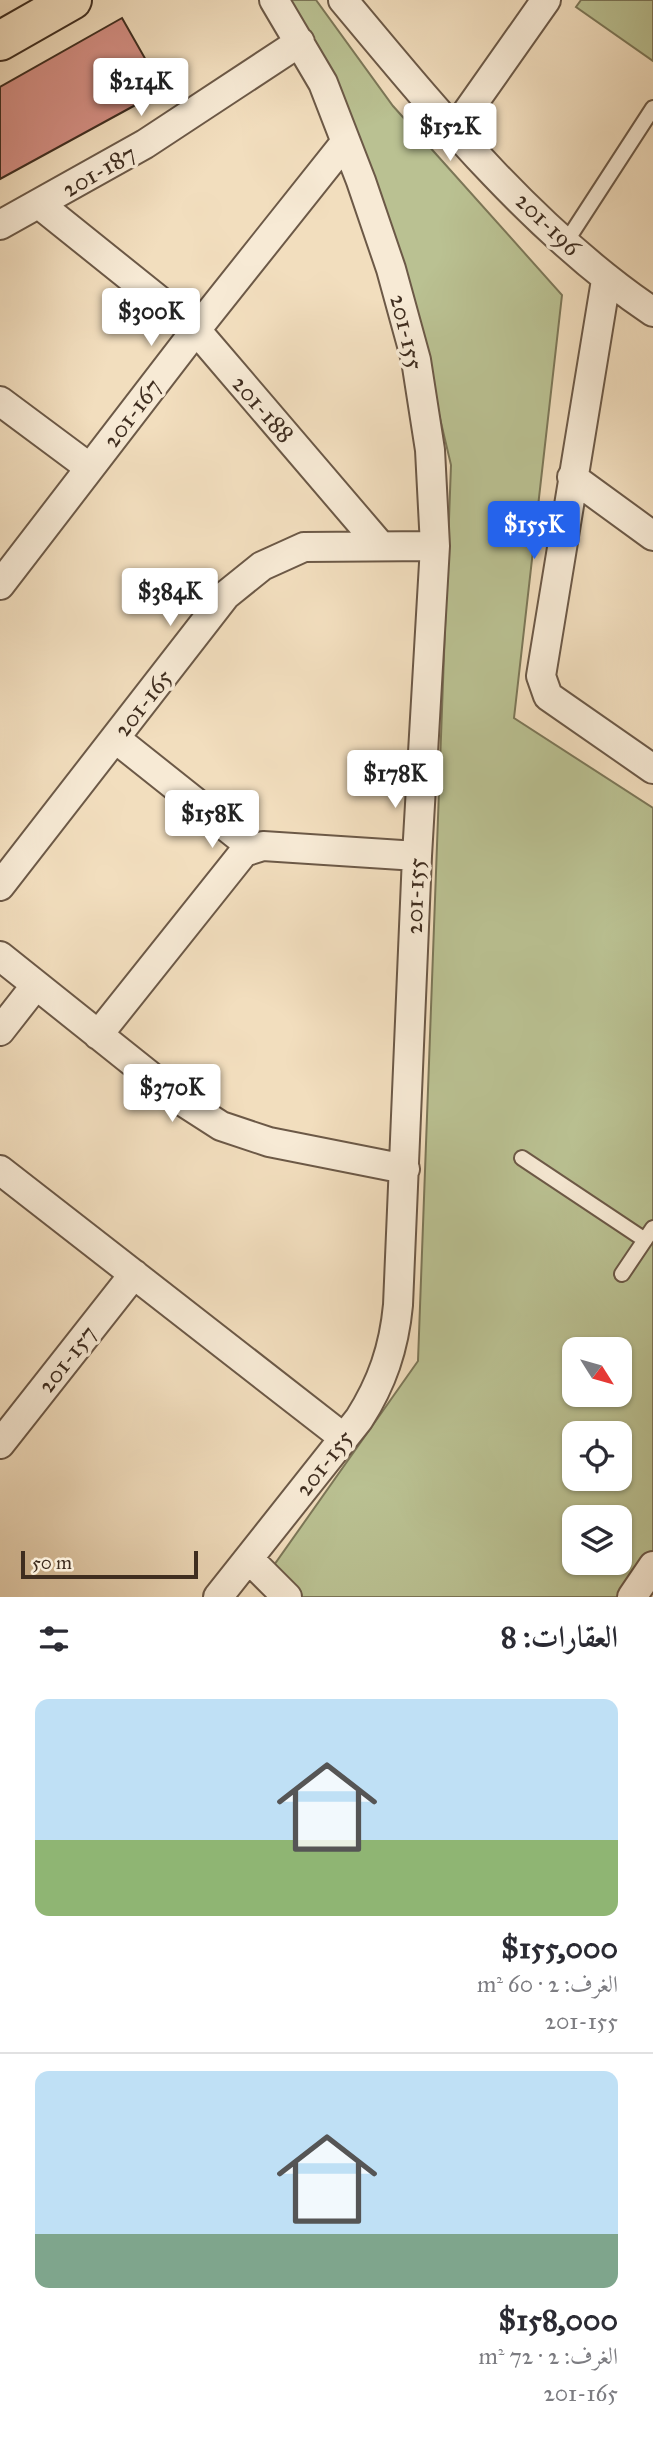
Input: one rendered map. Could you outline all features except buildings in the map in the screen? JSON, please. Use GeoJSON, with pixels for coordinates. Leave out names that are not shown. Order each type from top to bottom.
{"type":"FeatureCollection","features":[{"type":"Feature","properties":{"kind":"main road"},"geometry":{"type":"LineString","coordinates":[[0,41],[72,0]]}},
{"type":"Feature","properties":{"kind":"street","name":"201-155"},"geometry":{"type":"LineString","coordinates":[[218,1597],[344,1438],[372,1398],[391,1353],[398,1305],[417,856],[435,546],[430,450],[416,360],[376,224],[323,83],[274,0]]}},
{"type":"Feature","properties":{"kind":"street","name":"201-196"},"geometry":{"type":"LineString","coordinates":[[343,0],[453,132],[606,280],[653,312]]}},
{"type":"Feature","properties":{"kind":"street"},"geometry":{"type":"LineString","coordinates":[[453,132],[546,0]]}},
{"type":"Feature","properties":{"kind":"street","name":"201-187"},"geometry":{"type":"LineString","coordinates":[[0,225],[145,144],[300,42]]}},
{"type":"Feature","properties":{"kind":"street","name":"201-167"},"geometry":{"type":"LineString","coordinates":[[0,585],[196,330],[344,144]]}},
{"type":"Feature","properties":{"kind":"street","name":"201-188"},"geometry":{"type":"LineString","coordinates":[[39,204],[196,330],[380,544]]}},
{"type":"Feature","properties":{"kind":"street"},"geometry":{"type":"LineString","coordinates":[[606,280],[541,676],[548,696],[653,769]]}},
{"type":"Feature","properties":{"kind":"street"},"geometry":{"type":"LineString","coordinates":[[0,401],[90,468]]}},
{"type":"Feature","properties":{"kind":"street"},"geometry":{"type":"LineString","coordinates":[[572,477],[653,536]]}},
{"type":"Feature","properties":{"kind":"street","name":"201-165"},"geometry":{"type":"LineString","coordinates":[[0,886],[226,595],[262,566],[304,547],[380,544],[435,546]]}},
{"type":"Feature","properties":{"kind":"street"},"geometry":{"type":"LineString","coordinates":[[116,739],[253,848]]}},
{"type":"Feature","properties":{"kind":"street"},"geometry":{"type":"LineString","coordinates":[[99,1035],[237,858],[253,848],[417,856]]}},
{"type":"Feature","properties":{"kind":"street"},"geometry":{"type":"LineString","coordinates":[[0,956],[178,1099],[221,1126],[270,1142],[405,1169]]}},
{"type":"Feature","properties":{"kind":"street"},"geometry":{"type":"LineString","coordinates":[[0,1031],[36,985]]}},
{"type":"Feature","properties":{"kind":"street"},"geometry":{"type":"LineString","coordinates":[[0,1170],[344,1438]]}},
{"type":"Feature","properties":{"kind":"street","name":"201-157"},"geometry":{"type":"LineString","coordinates":[[0,1444],[134,1274]]}},
{"type":"Feature","properties":{"kind":"street"},"geometry":{"type":"LineString","coordinates":[[248,1559],[287,1597]]}},
{"type":"Feature","properties":{"kind":"street"},"geometry":{"type":"LineString","coordinates":[[632,1597],[653,1566]]}},
{"type":"Feature","properties":{"kind":"lane"},"geometry":{"type":"LineString","coordinates":[[566,242],[653,108]]}},
{"type":"Feature","properties":{"kind":"lane"},"geometry":{"type":"LineString","coordinates":[[522,1158],[649,1234],[622,1274]]}},
{"type":"Feature","properties":{"kind":"green space"},"geometry":{"type":"Polygon","coordinates":[[[285,0],[316,0],[393,106],[562,295],[514,718],[653,808],[653,1553],[624,1597],[300,1597],[272,1568],[418,1361],[451,465],[405,269],[285,0]]]}},
{"type":"Feature","properties":{"kind":"green space"},"geometry":{"type":"Polygon","coordinates":[[[581,0],[653,0],[653,61],[576,7],[581,0]]]}}]}
